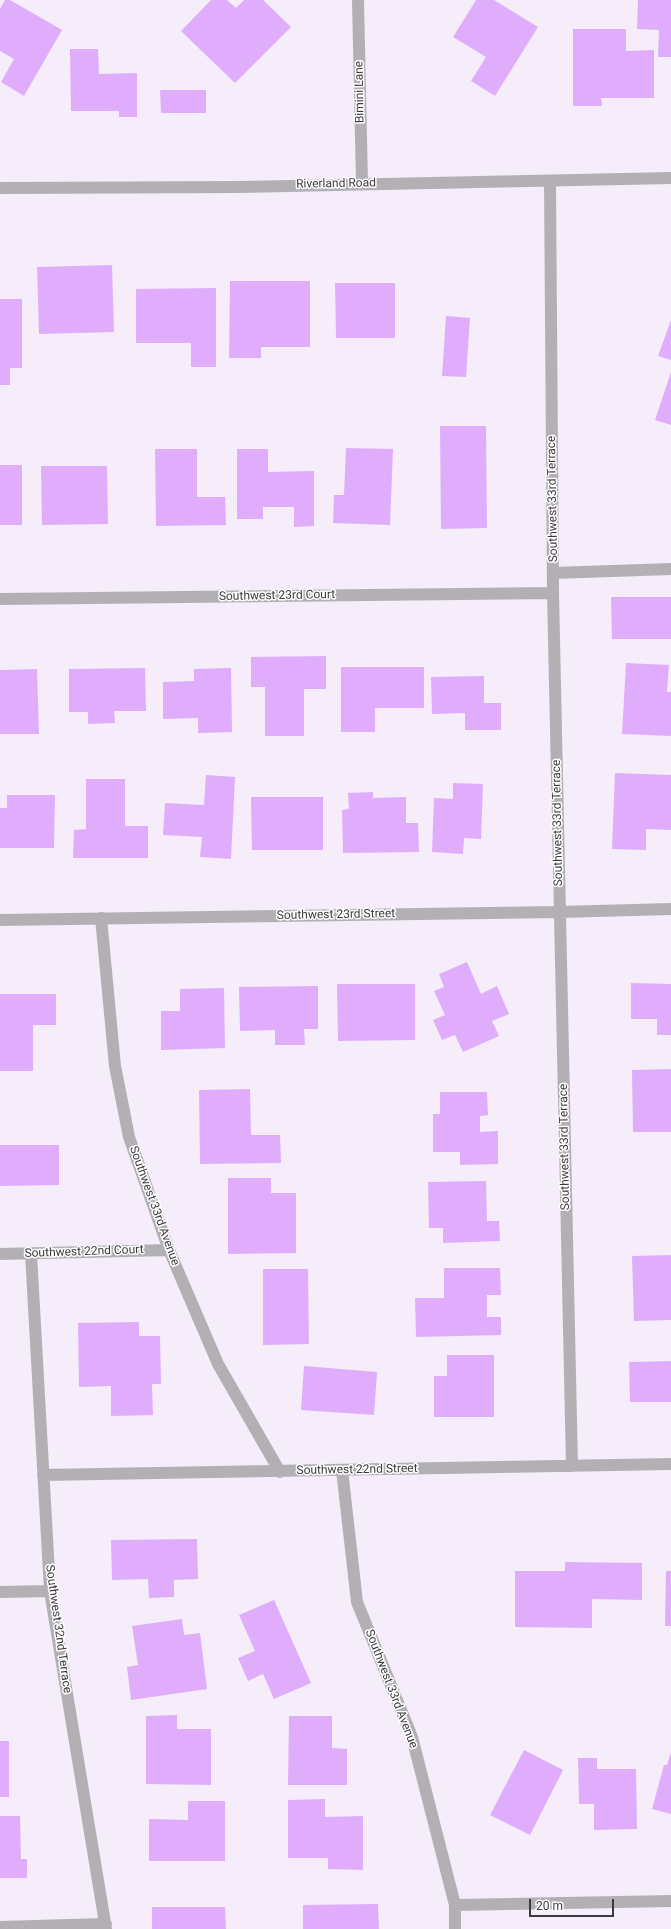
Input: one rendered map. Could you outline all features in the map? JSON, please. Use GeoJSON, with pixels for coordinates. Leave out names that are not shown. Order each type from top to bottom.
{"type":"FeatureCollection","features":[{"type":"Feature","properties":{"kind":"street","name":"Bimini Lane"},"geometry":{"type":"LineString","coordinates":[[358,0],[362,183]]}},
{"type":"Feature","properties":{"kind":"street","name":"Riverland Road"},"geometry":{"type":"LineString","coordinates":[[0,188],[232,187],[362,183],[671,178]]}},
{"type":"Feature","properties":{"kind":"street","name":"Southwest 33rd Terrace"},"geometry":{"type":"LineString","coordinates":[[550,181],[553,593],[572,1466]]}},
{"type":"Feature","properties":{"kind":"street"},"geometry":{"type":"LineString","coordinates":[[553,573],[671,569]]}},
{"type":"Feature","properties":{"kind":"street","name":"Southwest 23rd Court"},"geometry":{"type":"LineString","coordinates":[[0,599],[553,593]]}},
{"type":"Feature","properties":{"kind":"street","name":"Southwest 23rd Street"},"geometry":{"type":"LineString","coordinates":[[0,920],[671,909]]}},
{"type":"Feature","properties":{"kind":"street","name":"Southwest 33rd Avenue"},"geometry":{"type":"LineString","coordinates":[[101,918],[114,1066],[129,1137],[169,1250],[218,1364],[280,1472]]}},
{"type":"Feature","properties":{"kind":"street","name":"Southwest 22nd Court"},"geometry":{"type":"LineString","coordinates":[[0,1254],[169,1250]]}},
{"type":"Feature","properties":{"kind":"street","name":"Southwest 32nd Terrace"},"geometry":{"type":"LineString","coordinates":[[31,1254],[50,1591],[106,1927]]}},
{"type":"Feature","properties":{"kind":"street","name":"Southwest 22nd Street"},"geometry":{"type":"LineString","coordinates":[[43,1475],[671,1464]]}},
{"type":"Feature","properties":{"kind":"street","name":"Southwest 33rd Avenue"},"geometry":{"type":"LineString","coordinates":[[342,1470],[357,1602],[412,1737],[455,1905],[455,1929]]}},
{"type":"Feature","properties":{"kind":"street"},"geometry":{"type":"LineString","coordinates":[[0,1592],[50,1591]]}},
{"type":"Feature","properties":{"kind":"street"},"geometry":{"type":"LineString","coordinates":[[455,1905],[671,1901]]}},
{"type":"Feature","properties":{"kind":"street"},"geometry":{"type":"LineString","coordinates":[[0,1927],[106,1927]]}},
{"type":"Feature","properties":{"kind":"building"},"geometry":{"type":"Polygon","coordinates":[[[5,0],[10,0],[62,30],[24,96],[1,82],[14,59],[0,51],[0,9],[5,0]]]}},
{"type":"Feature","properties":{"kind":"building"},"geometry":{"type":"Polygon","coordinates":[[[211,0],[227,0],[236,8],[244,0],[263,0],[291,27],[235,83],[181,31],[211,0]]]}},
{"type":"Feature","properties":{"kind":"building"},"geometry":{"type":"Polygon","coordinates":[[[476,0],[494,0],[538,27],[495,96],[471,81],[486,57],[453,37],[476,0]]]}},
{"type":"Feature","properties":{"kind":"building"},"geometry":{"type":"Polygon","coordinates":[[[638,0],[671,0],[671,57],[658,57],[659,30],[637,29],[638,0]]]}},
{"type":"Feature","properties":{"kind":"building"},"geometry":{"type":"Polygon","coordinates":[[[573,29],[626,29],[626,51],[654,50],[654,98],[601,98],[602,106],[573,106],[573,29]]]}},
{"type":"Feature","properties":{"kind":"building"},"geometry":{"type":"Polygon","coordinates":[[[70,49],[98,49],[99,74],[137,73],[137,117],[119,117],[119,111],[71,111],[70,49]]]}},
{"type":"Feature","properties":{"kind":"building"},"geometry":{"type":"Polygon","coordinates":[[[160,90],[206,90],[206,113],[161,113],[160,90]]]}},
{"type":"Feature","properties":{"kind":"building"},"geometry":{"type":"Polygon","coordinates":[[[112,265],[114,332],[39,334],[37,267],[112,265]]]}},
{"type":"Feature","properties":{"kind":"building"},"geometry":{"type":"Polygon","coordinates":[[[230,281],[310,281],[310,347],[261,347],[261,358],[229,358],[230,281]]]}},
{"type":"Feature","properties":{"kind":"building"},"geometry":{"type":"Polygon","coordinates":[[[335,283],[395,283],[395,338],[336,338],[335,283]]]}},
{"type":"Feature","properties":{"kind":"building"},"geometry":{"type":"Polygon","coordinates":[[[216,288],[216,367],[191,367],[191,343],[136,343],[136,289],[216,288]]]}},
{"type":"Feature","properties":{"kind":"building"},"geometry":{"type":"Polygon","coordinates":[[[0,299],[22,299],[22,368],[10,368],[10,385],[0,385],[0,299]]]}},
{"type":"Feature","properties":{"kind":"building"},"geometry":{"type":"Polygon","coordinates":[[[446,316],[470,318],[466,377],[442,376],[446,316]]]}},
{"type":"Feature","properties":{"kind":"building"},"geometry":{"type":"Polygon","coordinates":[[[671,320],[671,360],[658,356],[671,320]]]}},
{"type":"Feature","properties":{"kind":"building"},"geometry":{"type":"Polygon","coordinates":[[[671,372],[671,425],[655,420],[671,372]]]}},
{"type":"Feature","properties":{"kind":"building"},"geometry":{"type":"Polygon","coordinates":[[[440,426],[486,426],[487,528],[441,529],[440,426]]]}},
{"type":"Feature","properties":{"kind":"building"},"geometry":{"type":"Polygon","coordinates":[[[346,448],[393,449],[390,525],[333,523],[334,495],[344,495],[346,448]]]}},
{"type":"Feature","properties":{"kind":"building"},"geometry":{"type":"Polygon","coordinates":[[[155,449],[197,449],[197,497],[225,497],[226,525],[156,526],[155,449]]]}},
{"type":"Feature","properties":{"kind":"building"},"geometry":{"type":"Polygon","coordinates":[[[237,449],[268,449],[268,472],[314,471],[314,526],[294,527],[294,507],[263,507],[263,519],[237,519],[237,449]]]}},
{"type":"Feature","properties":{"kind":"building"},"geometry":{"type":"Polygon","coordinates":[[[0,465],[22,465],[22,525],[0,525],[0,465]]]}},
{"type":"Feature","properties":{"kind":"building"},"geometry":{"type":"Polygon","coordinates":[[[41,466],[107,466],[108,524],[42,525],[41,466]]]}},
{"type":"Feature","properties":{"kind":"building"},"geometry":{"type":"Polygon","coordinates":[[[611,597],[671,597],[671,639],[612,639],[611,597]]]}},
{"type":"Feature","properties":{"kind":"building"},"geometry":{"type":"Polygon","coordinates":[[[326,656],[326,689],[304,689],[304,736],[265,736],[265,687],[251,687],[251,657],[326,656]]]}},
{"type":"Feature","properties":{"kind":"building"},"geometry":{"type":"Polygon","coordinates":[[[626,663],[669,665],[667,692],[671,692],[671,736],[622,734],[626,663]]]}},
{"type":"Feature","properties":{"kind":"building"},"geometry":{"type":"Polygon","coordinates":[[[341,667],[424,667],[424,708],[375,708],[375,732],[341,732],[341,667]]]}},
{"type":"Feature","properties":{"kind":"building"},"geometry":{"type":"Polygon","coordinates":[[[145,668],[146,711],[114,711],[115,723],[88,724],[88,712],[69,712],[69,669],[145,668]]]}},
{"type":"Feature","properties":{"kind":"building"},"geometry":{"type":"Polygon","coordinates":[[[231,668],[232,732],[198,733],[198,718],[163,719],[163,682],[194,681],[194,669],[231,668]]]}},
{"type":"Feature","properties":{"kind":"building"},"geometry":{"type":"Polygon","coordinates":[[[37,669],[39,734],[0,734],[0,670],[37,669]]]}},
{"type":"Feature","properties":{"kind":"building"},"geometry":{"type":"Polygon","coordinates":[[[484,676],[484,703],[501,703],[501,730],[465,730],[465,713],[432,714],[431,677],[484,676]]]}},
{"type":"Feature","properties":{"kind":"building"},"geometry":{"type":"Polygon","coordinates":[[[615,773],[671,775],[671,830],[646,829],[646,850],[612,849],[615,773]]]}},
{"type":"Feature","properties":{"kind":"building"},"geometry":{"type":"Polygon","coordinates":[[[206,775],[235,777],[231,859],[200,857],[202,837],[163,835],[165,803],[204,805],[206,775]]]}},
{"type":"Feature","properties":{"kind":"building"},"geometry":{"type":"Polygon","coordinates":[[[86,779],[125,779],[125,826],[148,826],[148,858],[73,858],[74,830],[86,829],[86,779]]]}},
{"type":"Feature","properties":{"kind":"building"},"geometry":{"type":"Polygon","coordinates":[[[453,783],[483,784],[481,839],[464,838],[463,854],[432,852],[434,798],[453,799],[453,783]]]}},
{"type":"Feature","properties":{"kind":"building"},"geometry":{"type":"Polygon","coordinates":[[[373,792],[373,798],[406,797],[406,823],[418,823],[419,852],[343,853],[342,810],[349,809],[348,793],[373,792]]]}},
{"type":"Feature","properties":{"kind":"building"},"geometry":{"type":"Polygon","coordinates":[[[7,795],[55,795],[54,848],[0,848],[0,808],[7,808],[7,795]]]}},
{"type":"Feature","properties":{"kind":"building"},"geometry":{"type":"Polygon","coordinates":[[[251,797],[323,797],[323,850],[252,850],[251,797]]]}},
{"type":"Feature","properties":{"kind":"building"},"geometry":{"type":"Polygon","coordinates":[[[467,962],[481,994],[497,986],[509,1014],[492,1021],[499,1036],[463,1052],[455,1035],[442,1040],[433,1020],[445,1015],[434,991],[444,987],[439,974],[467,962]]]}},
{"type":"Feature","properties":{"kind":"building"},"geometry":{"type":"Polygon","coordinates":[[[631,983],[671,984],[671,1035],[657,1035],[657,1019],[631,1019],[631,983]]]}},
{"type":"Feature","properties":{"kind":"building"},"geometry":{"type":"Polygon","coordinates":[[[337,984],[415,984],[415,1040],[338,1041],[337,984]]]}},
{"type":"Feature","properties":{"kind":"building"},"geometry":{"type":"Polygon","coordinates":[[[318,986],[318,1029],[304,1029],[305,1045],[275,1045],[275,1030],[240,1031],[239,987],[318,986]]]}},
{"type":"Feature","properties":{"kind":"building"},"geometry":{"type":"Polygon","coordinates":[[[224,988],[225,1048],[161,1050],[161,1011],[180,1011],[180,989],[224,988]]]}},
{"type":"Feature","properties":{"kind":"building"},"geometry":{"type":"Polygon","coordinates":[[[0,994],[56,994],[56,1025],[33,1025],[33,1071],[0,1071],[0,994]]]}},
{"type":"Feature","properties":{"kind":"building"},"geometry":{"type":"Polygon","coordinates":[[[671,1069],[671,1132],[633,1132],[632,1070],[671,1069]]]}},
{"type":"Feature","properties":{"kind":"building"},"geometry":{"type":"Polygon","coordinates":[[[250,1089],[251,1135],[280,1135],[281,1163],[200,1164],[199,1090],[250,1089]]]}},
{"type":"Feature","properties":{"kind":"building"},"geometry":{"type":"Polygon","coordinates":[[[440,1092],[487,1092],[488,1115],[480,1116],[480,1132],[498,1131],[498,1164],[460,1165],[460,1152],[433,1152],[433,1114],[440,1114],[440,1092]]]}},
{"type":"Feature","properties":{"kind":"building"},"geometry":{"type":"Polygon","coordinates":[[[0,1145],[59,1145],[59,1185],[0,1186],[0,1145]]]}},
{"type":"Feature","properties":{"kind":"building"},"geometry":{"type":"Polygon","coordinates":[[[228,1178],[271,1178],[271,1193],[296,1193],[296,1253],[228,1254],[228,1178]]]}},
{"type":"Feature","properties":{"kind":"building"},"geometry":{"type":"Polygon","coordinates":[[[486,1181],[487,1221],[499,1221],[500,1241],[443,1243],[443,1228],[429,1228],[428,1182],[486,1181]]]}},
{"type":"Feature","properties":{"kind":"building"},"geometry":{"type":"Polygon","coordinates":[[[671,1255],[671,1320],[634,1321],[632,1256],[671,1255]]]}},
{"type":"Feature","properties":{"kind":"building"},"geometry":{"type":"Polygon","coordinates":[[[444,1268],[500,1268],[501,1295],[487,1295],[487,1317],[501,1317],[501,1335],[416,1337],[415,1298],[444,1298],[444,1268]]]}},
{"type":"Feature","properties":{"kind":"building"},"geometry":{"type":"Polygon","coordinates":[[[263,1269],[308,1269],[309,1344],[263,1345],[263,1269]]]}},
{"type":"Feature","properties":{"kind":"building"},"geometry":{"type":"Polygon","coordinates":[[[139,1322],[139,1336],[160,1336],[161,1384],[152,1384],[153,1415],[111,1416],[111,1386],[79,1387],[78,1323],[139,1322]]]}},
{"type":"Feature","properties":{"kind":"building"},"geometry":{"type":"Polygon","coordinates":[[[447,1355],[494,1355],[494,1417],[434,1417],[434,1376],[447,1376],[447,1355]]]}},
{"type":"Feature","properties":{"kind":"building"},"geometry":{"type":"Polygon","coordinates":[[[671,1361],[671,1402],[630,1402],[629,1362],[671,1361]]]}},
{"type":"Feature","properties":{"kind":"building"},"geometry":{"type":"Polygon","coordinates":[[[304,1366],[377,1372],[374,1415],[301,1410],[304,1366]]]}},
{"type":"Feature","properties":{"kind":"building"},"geometry":{"type":"Polygon","coordinates":[[[197,1539],[198,1579],[174,1580],[174,1597],[149,1598],[148,1579],[112,1580],[111,1540],[197,1539]]]}},
{"type":"Feature","properties":{"kind":"building"},"geometry":{"type":"Polygon","coordinates":[[[565,1562],[642,1563],[642,1600],[592,1599],[592,1628],[515,1627],[515,1571],[565,1571],[565,1562]]]}},
{"type":"Feature","properties":{"kind":"building"},"geometry":{"type":"Polygon","coordinates":[[[666,1571],[671,1571],[671,1626],[665,1626],[666,1571]]]}},
{"type":"Feature","properties":{"kind":"building"},"geometry":{"type":"Polygon","coordinates":[[[274,1600],[311,1683],[274,1699],[263,1674],[248,1681],[238,1658],[255,1651],[239,1615],[274,1600]]]}},
{"type":"Feature","properties":{"kind":"building"},"geometry":{"type":"Polygon","coordinates":[[[182,1619],[184,1635],[200,1633],[207,1689],[131,1700],[127,1667],[138,1665],[132,1626],[182,1619]]]}},
{"type":"Feature","properties":{"kind":"building"},"geometry":{"type":"Polygon","coordinates":[[[177,1715],[177,1729],[211,1729],[211,1785],[146,1784],[146,1716],[177,1715]]]}},
{"type":"Feature","properties":{"kind":"building"},"geometry":{"type":"Polygon","coordinates":[[[289,1716],[332,1716],[332,1748],[347,1749],[347,1785],[288,1785],[289,1716]]]}},
{"type":"Feature","properties":{"kind":"building"},"geometry":{"type":"Polygon","coordinates":[[[0,1741],[9,1741],[9,1797],[0,1797],[0,1741]]]}},
{"type":"Feature","properties":{"kind":"building"},"geometry":{"type":"Polygon","coordinates":[[[524,1750],[563,1770],[530,1835],[490,1815],[524,1750]]]}},
{"type":"Feature","properties":{"kind":"building"},"geometry":{"type":"Polygon","coordinates":[[[671,1752],[671,1814],[652,1809],[664,1765],[667,1765],[671,1752]]]}},
{"type":"Feature","properties":{"kind":"building"},"geometry":{"type":"Polygon","coordinates":[[[578,1758],[597,1758],[597,1769],[636,1769],[637,1829],[594,1830],[594,1804],[579,1804],[578,1758]]]}},
{"type":"Feature","properties":{"kind":"building"},"geometry":{"type":"Polygon","coordinates":[[[325,1799],[325,1817],[363,1816],[363,1870],[328,1869],[328,1858],[288,1858],[288,1800],[325,1799]]]}},
{"type":"Feature","properties":{"kind":"building"},"geometry":{"type":"Polygon","coordinates":[[[188,1801],[225,1801],[225,1861],[149,1861],[149,1819],[188,1820],[188,1801]]]}},
{"type":"Feature","properties":{"kind":"building"},"geometry":{"type":"Polygon","coordinates":[[[0,1816],[20,1816],[21,1859],[27,1859],[27,1878],[0,1878],[0,1816]]]}},
{"type":"Feature","properties":{"kind":"building"},"geometry":{"type":"Polygon","coordinates":[[[378,1904],[379,1929],[303,1929],[303,1905],[378,1904]]]}},
{"type":"Feature","properties":{"kind":"building"},"geometry":{"type":"Polygon","coordinates":[[[152,1907],[225,1907],[226,1929],[152,1929],[152,1907]]]}}]}
